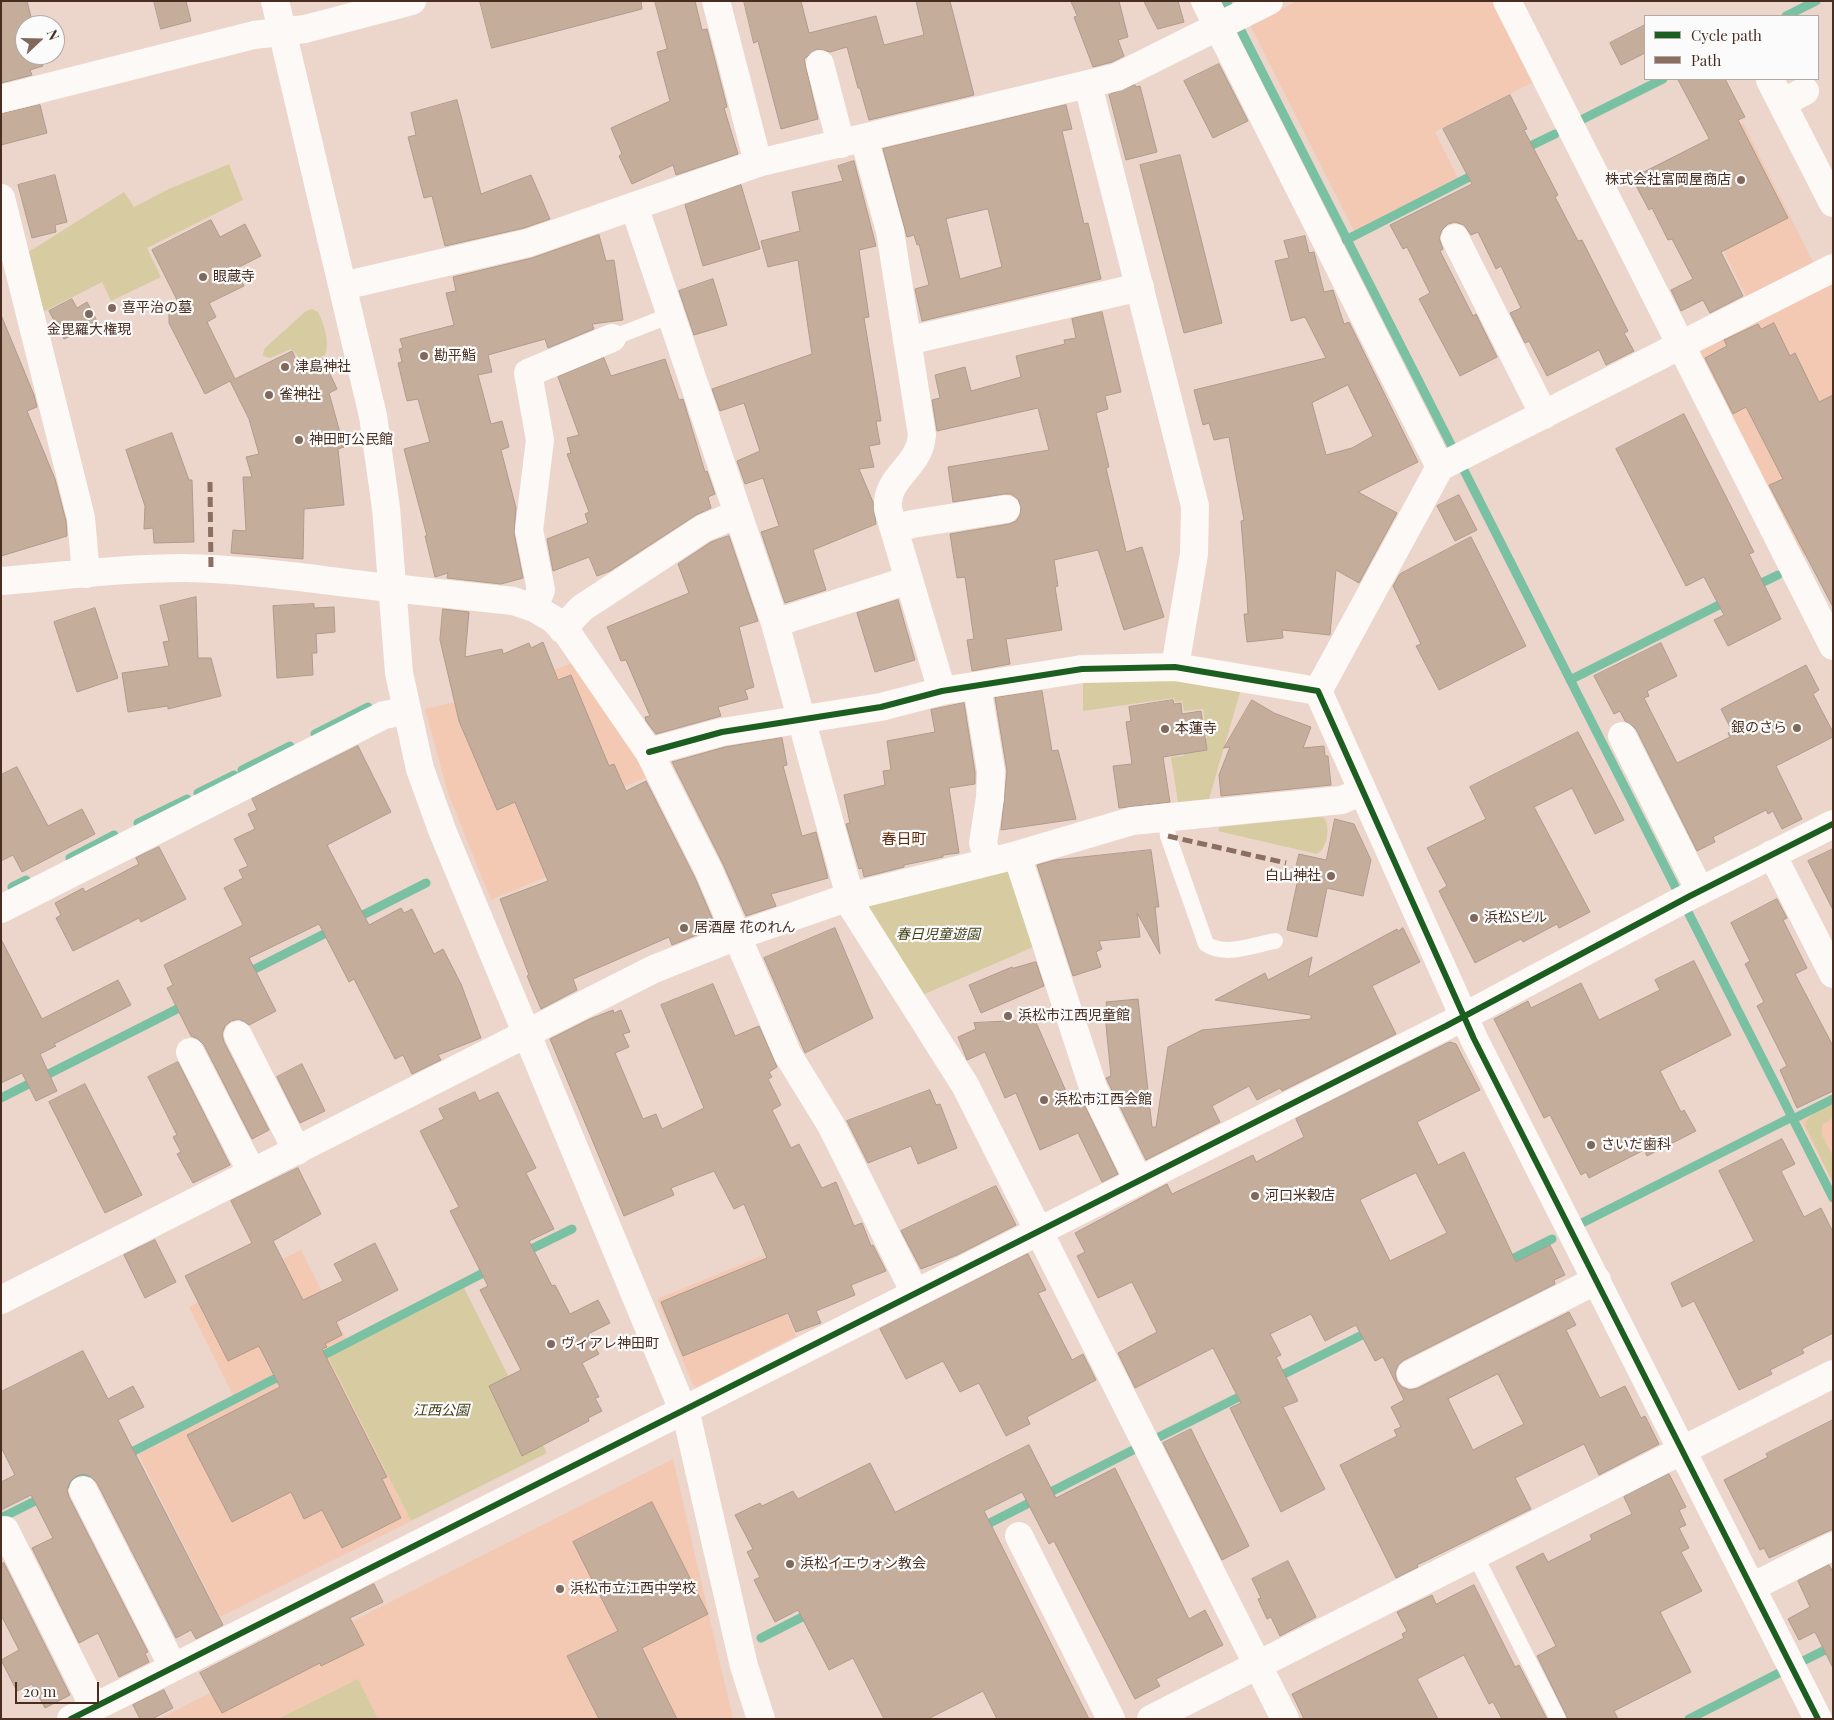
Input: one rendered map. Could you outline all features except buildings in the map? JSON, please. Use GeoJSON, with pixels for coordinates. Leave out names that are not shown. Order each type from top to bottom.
{"type":"FeatureCollection","features":[{"type":"Feature","properties":{"kind":"street"},"geometry":{"type":"LineString","coordinates":[[275,1],[344,286],[367,388],[381,462],[399,673],[420,769],[430,800],[688,1422],[744,1666],[761,1719]]}},
{"type":"Feature","properties":{"kind":"street"},"geometry":{"type":"LineString","coordinates":[[1,99],[254,35],[305,29],[412,1]]}},
{"type":"Feature","properties":{"kind":"street"},"geometry":{"type":"LineString","coordinates":[[716,1],[758,163]]}},
{"type":"Feature","properties":{"kind":"street"},"geometry":{"type":"LineString","coordinates":[[1205,1],[1229,22],[1452,462]]}},
{"type":"Feature","properties":{"kind":"street"},"geometry":{"type":"LineString","coordinates":[[344,286],[528,243],[758,163],[1088,85],[1132,71],[1269,1]]}},
{"type":"Feature","properties":{"kind":"street"},"geometry":{"type":"LineString","coordinates":[[1507,1],[1833,646]]}},
{"type":"Feature","properties":{"kind":"street"},"geometry":{"type":"LineString","coordinates":[[820,64],[890,231],[921,443],[915,458],[889,492],[888,510],[942,691]]}},
{"type":"Feature","properties":{"kind":"street"},"geometry":{"type":"LineString","coordinates":[[1088,85],[1195,506],[1194,554],[1175,667]]}},
{"type":"Feature","properties":{"kind":"street"},"geometry":{"type":"LineString","coordinates":[[1786,91],[1833,203]]}},
{"type":"Feature","properties":{"kind":"street"},"geometry":{"type":"LineString","coordinates":[[1,198],[81,518],[86,574]]}},
{"type":"Feature","properties":{"kind":"street"},"geometry":{"type":"LineString","coordinates":[[634,206],[775,623],[852,908],[965,1085],[1285,1719]]}},
{"type":"Feature","properties":{"kind":"street"},"geometry":{"type":"LineString","coordinates":[[1455,238],[1544,415]]}},
{"type":"Feature","properties":{"kind":"street"},"geometry":{"type":"LineString","coordinates":[[1318,691],[1452,462],[1833,268]]}},
{"type":"Feature","properties":{"kind":"street"},"geometry":{"type":"LineString","coordinates":[[907,341],[1140,287]]}},
{"type":"Feature","properties":{"kind":"street"},"geometry":{"type":"LineString","coordinates":[[534,608],[541,590],[529,530],[540,440],[528,373],[612,338]]}},
{"type":"Feature","properties":{"kind":"street"},"geometry":{"type":"LineString","coordinates":[[894,529],[912,524],[1006,509]]}},
{"type":"Feature","properties":{"kind":"street"},"geometry":{"type":"LineString","coordinates":[[562,629],[582,608],[696,534],[738,514]]}},
{"type":"Feature","properties":{"kind":"street"},"geometry":{"type":"LineString","coordinates":[[1,581],[156,569],[211,569],[513,601],[534,608],[553,619],[649,752],[709,871],[788,1055],[831,1126],[915,1293]]}},
{"type":"Feature","properties":{"kind":"street"},"geometry":{"type":"LineString","coordinates":[[775,623],[909,580]]}},
{"type":"Feature","properties":{"kind":"street"},"geometry":{"type":"LineString","coordinates":[[649,752],[722,732],[882,707],[942,691],[1082,669],[1175,667],[1318,691]]}},
{"type":"Feature","properties":{"kind":"street"},"geometry":{"type":"LineString","coordinates":[[977,686],[991,771],[990,798],[983,843],[988,862]]}},
{"type":"Feature","properties":{"kind":"street"},"geometry":{"type":"LineString","coordinates":[[1318,691],[1464,1016],[1818,1719]]}},
{"type":"Feature","properties":{"kind":"street"},"geometry":{"type":"LineString","coordinates":[[1,909],[384,715],[406,711]]}},
{"type":"Feature","properties":{"kind":"street"},"geometry":{"type":"LineString","coordinates":[[1622,736],[1688,897]]}},
{"type":"Feature","properties":{"kind":"street"},"geometry":{"type":"LineString","coordinates":[[1,1300],[654,969],[737,936],[849,897],[1017,855],[1132,821],[1342,800],[1363,791]]}},
{"type":"Feature","properties":{"kind":"street"},"geometry":{"type":"LineString","coordinates":[[4,1530],[82,1713],[1464,1016],[1688,897],[1833,824]]}},
{"type":"Feature","properties":{"kind":"street"},"geometry":{"type":"LineString","coordinates":[[1772,854],[1833,974]]}},
{"type":"Feature","properties":{"kind":"street"},"geometry":{"type":"LineString","coordinates":[[1017,855],[1094,1090],[1138,1180]]}},
{"type":"Feature","properties":{"kind":"street"},"geometry":{"type":"LineString","coordinates":[[238,1035],[297,1150]]}},
{"type":"Feature","properties":{"kind":"street"},"geometry":{"type":"LineString","coordinates":[[190,1052],[252,1174]]}},
{"type":"Feature","properties":{"kind":"street"},"geometry":{"type":"LineString","coordinates":[[1411,1374],[1596,1280]]}},
{"type":"Feature","properties":{"kind":"street"},"geometry":{"type":"LineString","coordinates":[[1151,1719],[1833,1374]]}},
{"type":"Feature","properties":{"kind":"street"},"geometry":{"type":"LineString","coordinates":[[84,1490],[173,1667]]}},
{"type":"Feature","properties":{"kind":"street"},"geometry":{"type":"LineString","coordinates":[[1019,1536],[1111,1719]]}},
{"type":"Feature","properties":{"kind":"street"},"geometry":{"type":"LineString","coordinates":[[1752,1587],[1833,1546]]}},
{"type":"Feature","properties":{"kind":"lane"},"geometry":{"type":"LineString","coordinates":[[612,338],[671,315]]}},
{"type":"Feature","properties":{"kind":"lane"},"geometry":{"type":"LineString","coordinates":[[1166,818],[1168,836],[1206,944],[1214,950],[1224,950],[1275,941]]}},
{"type":"Feature","properties":{"kind":"lane"},"geometry":{"type":"LineString","coordinates":[[1475,1555],[1558,1719]]}},
{"type":"Feature","properties":{"kind":"shaded area"},"geometry":{"type":"Polygon","coordinates":[[[1297,1],[1498,1],[1537,80],[1435,132],[1458,178],[1354,231],[1250,25],[1297,1]]]}},
{"type":"Feature","properties":{"kind":"shaded area"},"geometry":{"type":"Polygon","coordinates":[[[1743,123],[1815,266],[1748,300],[1676,157],[1743,123]]]}},
{"type":"Feature","properties":{"kind":"shaded area"},"geometry":{"type":"Polygon","coordinates":[[[1833,283],[1833,542],[1798,559],[1698,361],[1701,349],[1833,283]]]}},
{"type":"Feature","properties":{"kind":"shaded area"},"geometry":{"type":"Polygon","coordinates":[[[574,662],[649,776],[572,809],[592,858],[491,900],[448,793],[425,709],[506,690],[574,662]]]}},
{"type":"Feature","properties":{"kind":"shaded area"},"geometry":{"type":"Polygon","coordinates":[[[1833,1104],[1833,1183],[1800,1120],[1833,1104]]]}},
{"type":"Feature","properties":{"kind":"shaded area"},"geometry":{"type":"Polygon","coordinates":[[[301,1250],[346,1339],[233,1395],[189,1307],[301,1250]]]}},
{"type":"Feature","properties":{"kind":"shaded area"},"geometry":{"type":"Polygon","coordinates":[[[764,1255],[796,1336],[697,1387],[693,1385],[657,1299],[764,1255]]]}},
{"type":"Feature","properties":{"kind":"shaded area"},"geometry":{"type":"Polygon","coordinates":[[[328,1357],[411,1521],[220,1617],[138,1454],[328,1357]]]}},
{"type":"Feature","properties":{"kind":"shaded area","name":"浜松市立江西中学校"},"geometry":{"type":"Polygon","coordinates":[[[673,1459],[733,1719],[159,1719],[673,1459]]]}},
{"type":"Feature","properties":{"kind":"green space"},"geometry":{"type":"Polygon","coordinates":[[[229,164],[243,200],[147,248],[161,277],[111,301],[102,282],[37,315],[22,256],[124,192],[134,207],[169,189],[229,164]]]}},
{"type":"Feature","properties":{"kind":"green space"},"geometry":{"type":"Polygon","coordinates":[[[312,309],[318,312],[324,327],[327,339],[325,355],[306,364],[291,349],[270,358],[263,356],[264,349],[306,311],[312,309]]]}},
{"type":"Feature","properties":{"kind":"green space"},"geometry":{"type":"Polygon","coordinates":[[[1174,678],[1241,689],[1209,799],[1178,802],[1171,757],[1183,756],[1189,740],[1207,738],[1203,709],[1184,711],[1182,701],[1175,702],[1174,698],[1083,711],[1083,679],[1174,678]]]}},
{"type":"Feature","properties":{"kind":"green space"},"geometry":{"type":"Polygon","coordinates":[[[1318,817],[1324,818],[1326,822],[1327,838],[1323,848],[1317,854],[1218,831],[1220,827],[1318,817]]]}},
{"type":"Feature","properties":{"kind":"green space","name":"春日児童遊園"},"geometry":{"type":"Polygon","coordinates":[[[1007,869],[1038,945],[920,996],[866,910],[868,903],[1007,869]]]}},
{"type":"Feature","properties":{"kind":"green space"},"geometry":{"type":"Polygon","coordinates":[[[1833,1104],[1833,1118],[1822,1125],[1822,1135],[1833,1156],[1833,1183],[1805,1125],[1813,1114],[1833,1104]]]}},
{"type":"Feature","properties":{"kind":"green space","name":"江西公園"},"geometry":{"type":"Polygon","coordinates":[[[464,1288],[547,1453],[411,1521],[328,1357],[464,1288]]]}},
{"type":"Feature","properties":{"kind":"green space"},"geometry":{"type":"Polygon","coordinates":[[[358,1679],[378,1719],[278,1719],[358,1679]]]}},
{"type":"Feature","properties":{"kind":"waterway"},"geometry":{"type":"LineString","coordinates":[[1226,1],[1833,1198]]}},
{"type":"Feature","properties":{"kind":"waterway"},"geometry":{"type":"LineString","coordinates":[[1788,15],[1816,1]]}},
{"type":"Feature","properties":{"kind":"waterway"},"geometry":{"type":"LineString","coordinates":[[1579,121],[1661,80]]}},
{"type":"Feature","properties":{"kind":"waterway"},"geometry":{"type":"LineString","coordinates":[[1522,150],[1555,134]]}},
{"type":"Feature","properties":{"kind":"waterway"},"geometry":{"type":"LineString","coordinates":[[1346,240],[1479,172]]}},
{"type":"Feature","properties":{"kind":"waterway"},"geometry":{"type":"LineString","coordinates":[[1753,587],[1778,575]]}},
{"type":"Feature","properties":{"kind":"waterway"},"geometry":{"type":"LineString","coordinates":[[1570,680],[1729,600]]}},
{"type":"Feature","properties":{"kind":"waterway"},"geometry":{"type":"LineString","coordinates":[[315,734],[368,707]]}},
{"type":"Feature","properties":{"kind":"waterway"},"geometry":{"type":"LineString","coordinates":[[242,770],[290,746]]}},
{"type":"Feature","properties":{"kind":"waterway"},"geometry":{"type":"LineString","coordinates":[[198,793],[234,775]]}},
{"type":"Feature","properties":{"kind":"waterway"},"geometry":{"type":"LineString","coordinates":[[138,823],[187,799]]}},
{"type":"Feature","properties":{"kind":"waterway"},"geometry":{"type":"LineString","coordinates":[[70,858],[114,835]]}},
{"type":"Feature","properties":{"kind":"waterway"},"geometry":{"type":"LineString","coordinates":[[12,887],[26,880]]}},
{"type":"Feature","properties":{"kind":"waterway"},"geometry":{"type":"LineString","coordinates":[[355,919],[426,883]]}},
{"type":"Feature","properties":{"kind":"waterway"},"geometry":{"type":"LineString","coordinates":[[245,974],[334,929]]}},
{"type":"Feature","properties":{"kind":"waterway"},"geometry":{"type":"LineString","coordinates":[[1,1098],[187,1004]]}},
{"type":"Feature","properties":{"kind":"waterway"},"geometry":{"type":"LineString","coordinates":[[1793,1119],[1833,1099]]}},
{"type":"Feature","properties":{"kind":"waterway"},"geometry":{"type":"LineString","coordinates":[[1578,1225],[1792,1117]]}},
{"type":"Feature","properties":{"kind":"waterway"},"geometry":{"type":"LineString","coordinates":[[523,1253],[572,1229]]}},
{"type":"Feature","properties":{"kind":"waterway"},"geometry":{"type":"LineString","coordinates":[[1504,1263],[1552,1239]]}},
{"type":"Feature","properties":{"kind":"waterway"},"geometry":{"type":"LineString","coordinates":[[316,1359],[491,1269]]}},
{"type":"Feature","properties":{"kind":"waterway"},"geometry":{"type":"LineString","coordinates":[[1274,1379],[1372,1330]]}},
{"type":"Feature","properties":{"kind":"waterway"},"geometry":{"type":"LineString","coordinates":[[124,1456],[286,1373]]}},
{"type":"Feature","properties":{"kind":"waterway"},"geometry":{"type":"LineString","coordinates":[[1155,1439],[1249,1392]]}},
{"type":"Feature","properties":{"kind":"waterway"},"geometry":{"type":"LineString","coordinates":[[980,1528],[1137,1448]]}},
{"type":"Feature","properties":{"kind":"waterway"},"geometry":{"type":"LineString","coordinates":[[59,1488],[97,1469]]}},
{"type":"Feature","properties":{"kind":"waterway"},"geometry":{"type":"LineString","coordinates":[[1,1518],[43,1497]]}},
{"type":"Feature","properties":{"kind":"waterway"},"geometry":{"type":"LineString","coordinates":[[761,1638],[812,1612]]}},
{"type":"Feature","properties":{"kind":"waterway"},"geometry":{"type":"LineString","coordinates":[[1799,1663],[1833,1646]]}},
{"type":"Feature","properties":{"kind":"waterway"},"geometry":{"type":"LineString","coordinates":[[1689,1719],[1783,1671]]}},
{"type":"Feature","properties":{"kind":"marked path"},"geometry":{"type":"LineString","coordinates":[[210,482],[211,569]]}},
{"type":"Feature","properties":{"kind":"marked path"},"geometry":{"type":"LineString","coordinates":[[1168,836],[1286,863]]}},
{"type":"Feature","properties":{"kind":"cycle path"},"geometry":{"type":"LineString","coordinates":[[649,752],[722,732],[881,707],[942,691],[1082,669],[1175,667],[1318,691],[1474,1039],[1818,1719]]}},
{"type":"Feature","properties":{"kind":"cycle path"},"geometry":{"type":"LineString","coordinates":[[71,1719],[1446,1026],[1690,896],[1833,824]]}},
{"type":"Feature","properties":{"kind":"place","name":"株式会社富岡屋商店"},"geometry":{"type":"Point","coordinates":[1741,180]}},
{"type":"Feature","properties":{"kind":"place","name":"眼蔵寺"},"geometry":{"type":"Point","coordinates":[203,277]}},
{"type":"Feature","properties":{"kind":"place","name":"喜平治の墓"},"geometry":{"type":"Point","coordinates":[112,308]}},
{"type":"Feature","properties":{"kind":"place","name":"金毘羅大権現"},"geometry":{"type":"Point","coordinates":[89,314]}},
{"type":"Feature","properties":{"kind":"place","name":"勘平鮨"},"geometry":{"type":"Point","coordinates":[424,356]}},
{"type":"Feature","properties":{"kind":"place","name":"津島神社"},"geometry":{"type":"Point","coordinates":[285,367]}},
{"type":"Feature","properties":{"kind":"place","name":"雀神社"},"geometry":{"type":"Point","coordinates":[269,395]}},
{"type":"Feature","properties":{"kind":"place","name":"神田町公民館"},"geometry":{"type":"Point","coordinates":[299,440]}},
{"type":"Feature","properties":{"kind":"place","name":"銀のさら"},"geometry":{"type":"Point","coordinates":[1797,728]}},
{"type":"Feature","properties":{"kind":"place","name":"本蓮寺"},"geometry":{"type":"Point","coordinates":[1165,729]}},
{"type":"Feature","properties":{"kind":"place","name":"白山神社"},"geometry":{"type":"Point","coordinates":[1331,876]}},
{"type":"Feature","properties":{"kind":"place","name":"浜松Sビル"},"geometry":{"type":"Point","coordinates":[1474,918]}},
{"type":"Feature","properties":{"kind":"place","name":"居酒屋 花のれん"},"geometry":{"type":"Point","coordinates":[684,928]}},
{"type":"Feature","properties":{"kind":"place","name":"浜松市江西児童館"},"geometry":{"type":"Point","coordinates":[1008,1016]}},
{"type":"Feature","properties":{"kind":"place","name":"浜松市江西会館"},"geometry":{"type":"Point","coordinates":[1044,1100]}},
{"type":"Feature","properties":{"kind":"place","name":"さいだ歯科"},"geometry":{"type":"Point","coordinates":[1591,1145]}},
{"type":"Feature","properties":{"kind":"place","name":"河口米穀店"},"geometry":{"type":"Point","coordinates":[1255,1196]}},
{"type":"Feature","properties":{"kind":"place","name":"ヴィアレ神田町"},"geometry":{"type":"Point","coordinates":[551,1344]}},
{"type":"Feature","properties":{"kind":"place","name":"浜松イエウォン教会"},"geometry":{"type":"Point","coordinates":[790,1564]}},
{"type":"Feature","properties":{"kind":"place","name":"浜松市立江西中学校"},"geometry":{"type":"Point","coordinates":[560,1589]}},
{"type":"Feature","properties":{"kind":"district","name":"春日町"},"geometry":{"type":"Point","coordinates":[904,839]}}]}
